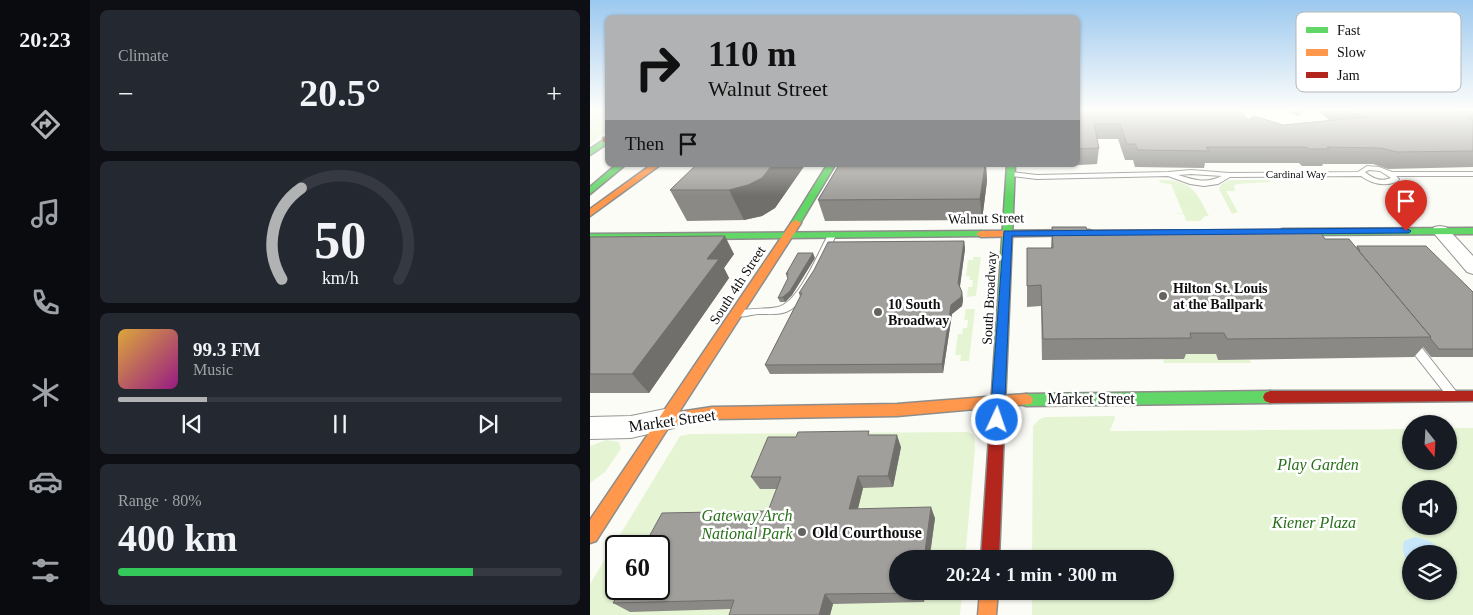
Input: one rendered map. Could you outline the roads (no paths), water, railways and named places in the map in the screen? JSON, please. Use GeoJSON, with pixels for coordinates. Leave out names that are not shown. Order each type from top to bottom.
{"type":"FeatureCollection","features":[{"type":"Feature","properties":{"kind":"main road"},"geometry":{"type":"LineString","coordinates":[[590,153],[605,141]]}},
{"type":"Feature","properties":{"kind":"main road"},"geometry":{"type":"LineString","coordinates":[[590,176],[605,164]]}},
{"type":"Feature","properties":{"kind":"main road"},"geometry":{"type":"LineString","coordinates":[[590,191],[620,167]]}},
{"type":"Feature","properties":{"kind":"main road"},"geometry":{"type":"LineString","coordinates":[[590,213],[653,167]]}},
{"type":"Feature","properties":{"kind":"main road","name":"South 4th Street"},"geometry":{"type":"LineString","coordinates":[[590,535],[644,450],[691,384],[830,167]]}},
{"type":"Feature","properties":{"kind":"main road","name":"South Broadway"},"geometry":{"type":"LineString","coordinates":[[990,550],[1011,170]]}},
{"type":"Feature","properties":{"kind":"main road"},"geometry":{"type":"LineString","coordinates":[[610,199],[604,207],[603,221],[620,232],[646,237]]}},
{"type":"Feature","properties":{"kind":"main road"},"geometry":{"type":"LineString","coordinates":[[1267,232],[1473,231]]}},
{"type":"Feature","properties":{"kind":"main road","name":"Walnut Street"},"geometry":{"type":"LineString","coordinates":[[590,237],[1102,232]]}},
{"type":"Feature","properties":{"kind":"main road","name":"Market Street"},"geometry":{"type":"LineString","coordinates":[[666,420],[712,413],[897,410],[1058,398],[1473,396]]}},
{"type":"Feature","properties":{"kind":"main road"},"geometry":{"type":"LineString","coordinates":[[987,615],[988,600]]}},
{"type":"Feature","properties":{"kind":"street"},"geometry":{"type":"LineString","coordinates":[[1440,231],[1459,250],[1473,268]]}},
{"type":"Feature","properties":{"kind":"street","name":"Market Street"},"geometry":{"type":"LineString","coordinates":[[590,428],[631,427],[666,420]]}},
{"type":"Feature","properties":{"kind":"lane","name":"Cardinal Way"},"geometry":{"type":"LineString","coordinates":[[1362,174],[1363,169],[1372,168],[1392,174],[1473,174]]}},
{"type":"Feature","properties":{"kind":"lane","name":"Cardinal Way"},"geometry":{"type":"LineString","coordinates":[[1011,170],[1038,176],[1168,174],[1184,172],[1362,174],[1370,179],[1386,182],[1393,180],[1392,174]]}},
{"type":"Feature","properties":{"kind":"lane","name":"Cardinal Way"},"geometry":{"type":"LineString","coordinates":[[1168,174],[1192,183],[1214,182],[1229,174]]}},
{"type":"Feature","properties":{"kind":"lane"},"geometry":{"type":"LineString","coordinates":[[1323,232],[1334,246]]}},
{"type":"Feature","properties":{"kind":"lane"},"geometry":{"type":"LineString","coordinates":[[734,318],[748,311],[783,309],[794,303],[832,235]]}},
{"type":"Feature","properties":{"kind":"lane"},"geometry":{"type":"LineString","coordinates":[[1405,335],[1454,396]]}},
{"type":"Feature","properties":{"kind":"water"},"geometry":{"type":"Polygon","coordinates":[[[1415,537],[1430,541],[1435,545],[1403,545],[1404,541],[1415,537]]]}},
{"type":"Feature","properties":{"kind":"place","name":"Hilton St. Louis at the Ballpark"},"geometry":{"type":"Point","coordinates":[1163,296]}},
{"type":"Feature","properties":{"kind":"place","name":"10 South Broadway"},"geometry":{"type":"Point","coordinates":[878,312]}},
{"type":"Feature","properties":{"kind":"place","name":"Old Courthouse"},"geometry":{"type":"Point","coordinates":[802,532]}},
{"type":"Feature","properties":{"kind":"park label","name":"Play Garden"},"geometry":{"type":"Point","coordinates":[1318,464]}},
{"type":"Feature","properties":{"kind":"park label","name":"Kiener Plaza"},"geometry":{"type":"Point","coordinates":[1314,522]}},
{"type":"Feature","properties":{"kind":"park label","name":"Gateway Arch National Park"},"geometry":{"type":"Point","coordinates":[747,524]}}]}
